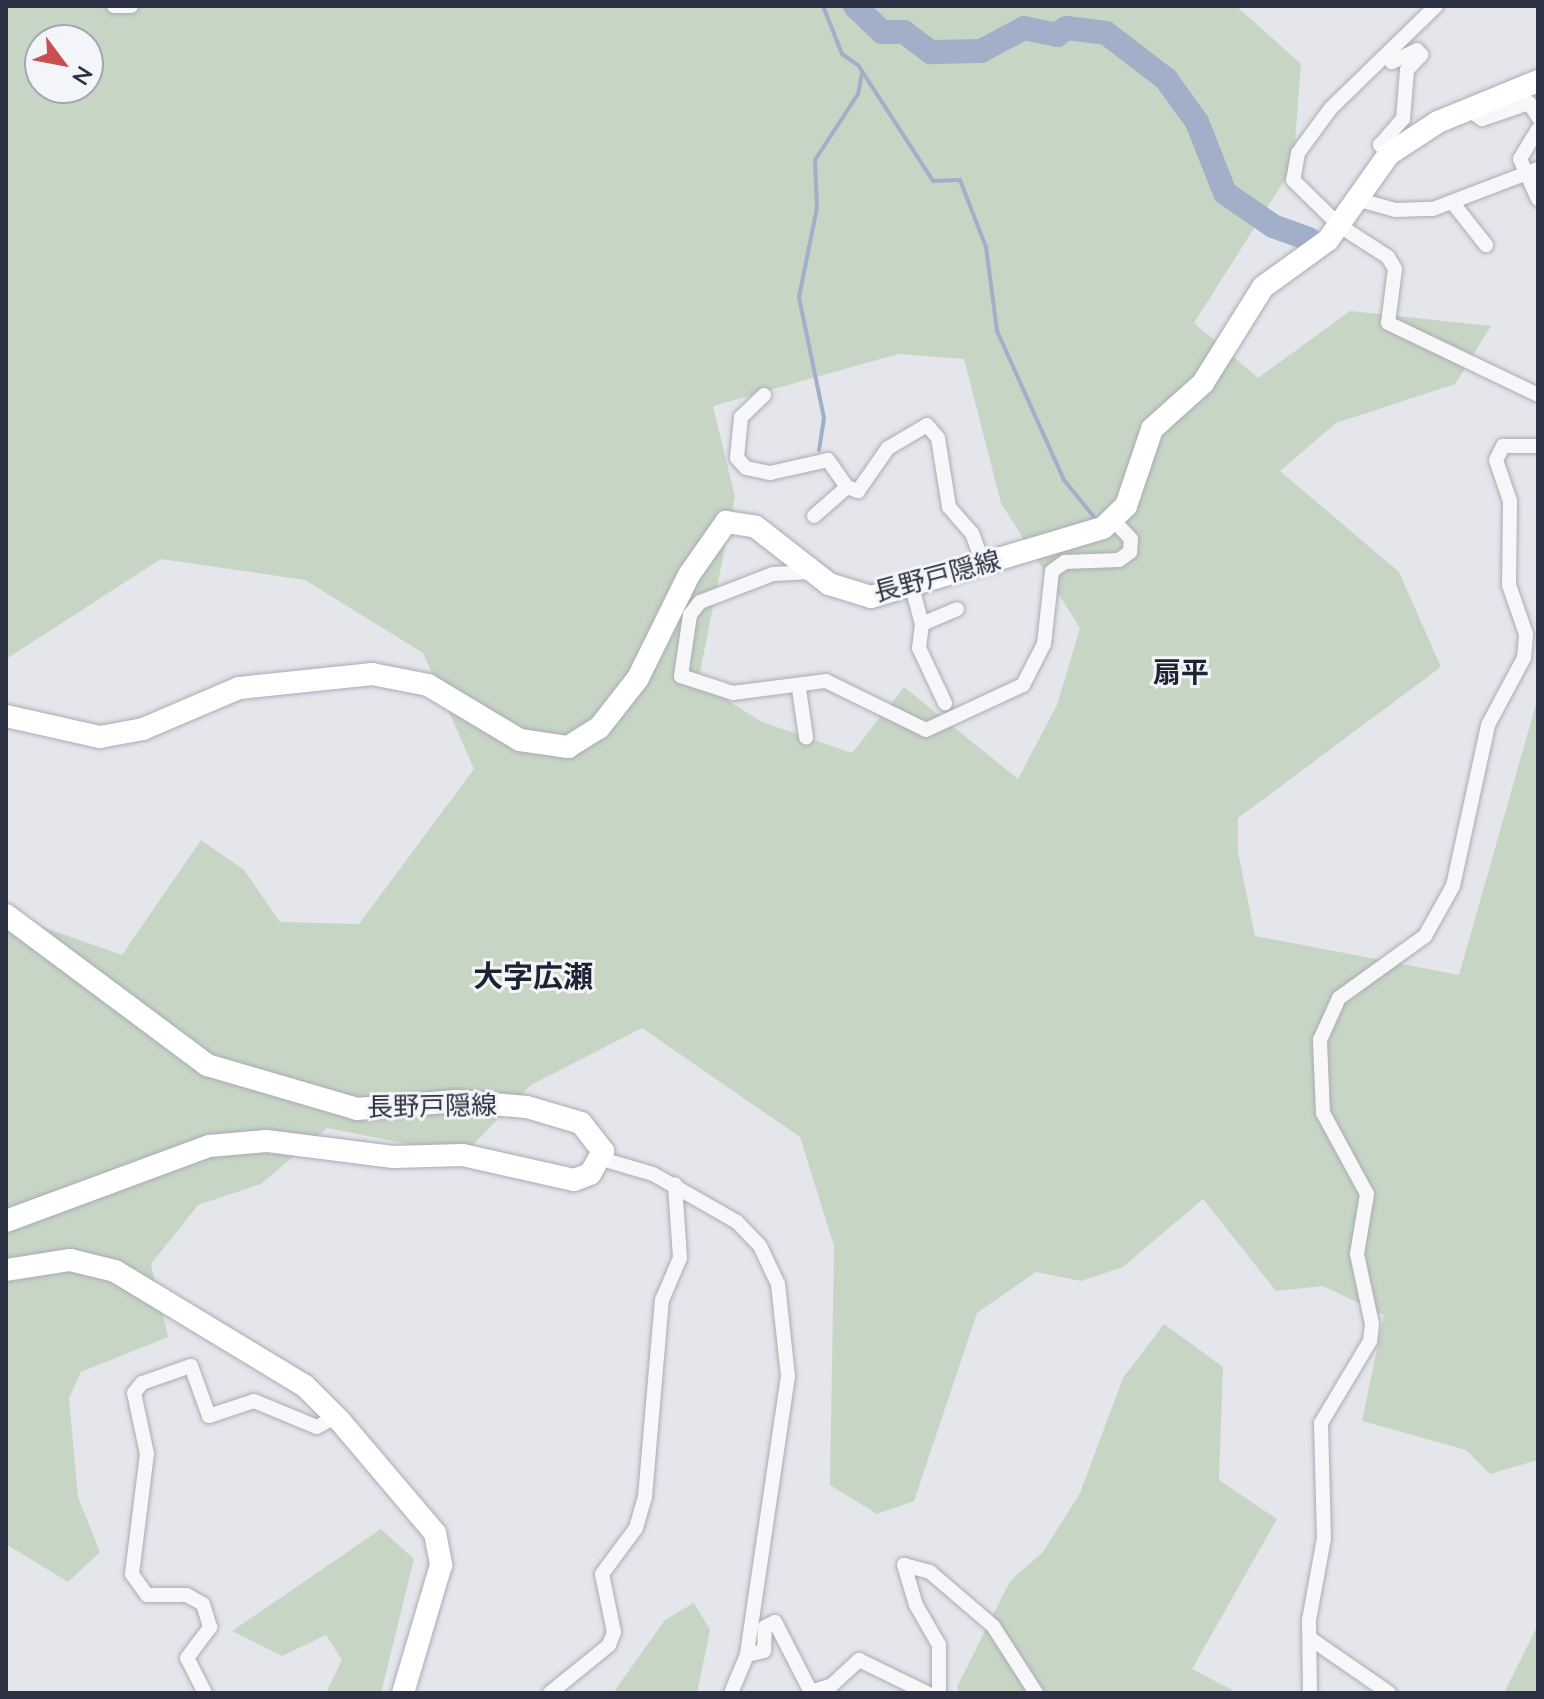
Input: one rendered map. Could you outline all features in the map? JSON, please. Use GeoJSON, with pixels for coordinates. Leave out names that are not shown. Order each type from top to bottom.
{"type":"FeatureCollection","features":[{"type":"Feature","properties":{"kind":"main road"},"geometry":{"type":"LineString","coordinates":[[1114,521],[1152,429],[1203,383],[1263,287],[1340,226],[1389,154],[1438,122],[1538,81]]}},
{"type":"Feature","properties":{"kind":"main road","name":"長野戸隠線"},"geometry":{"type":"LineString","coordinates":[[6,716],[100,737],[143,729],[239,688],[372,674],[428,685],[520,740],[568,747],[599,728],[638,678],[719,526],[756,527],[812,572],[862,596],[912,587],[1114,521]]}},
{"type":"Feature","properties":{"kind":"main road","name":"長野戸隠線"},"geometry":{"type":"LineString","coordinates":[[6,915],[207,1065],[357,1109],[457,1101],[543,1111],[589,1128],[602,1159],[574,1180],[463,1155],[242,1142],[209,1146],[6,1221]]}},
{"type":"Feature","properties":{"kind":"main road"},"geometry":{"type":"LineString","coordinates":[[6,1270],[70,1260],[115,1271],[305,1386],[335,1417],[435,1533],[441,1565],[403,1693]]}},
{"type":"Feature","properties":{"kind":"street"},"geometry":{"type":"LineString","coordinates":[[114,6],[131,6]]}},
{"type":"Feature","properties":{"kind":"street"},"geometry":{"type":"LineString","coordinates":[[1436,6],[1385,60],[1331,108],[1293,167],[1293,180],[1340,226],[1388,257],[1395,269],[1388,323],[1538,395]]}},
{"type":"Feature","properties":{"kind":"street"},"geometry":{"type":"LineString","coordinates":[[1385,60],[1421,55],[1407,70],[1403,119],[1380,145],[1389,154]]}},
{"type":"Feature","properties":{"kind":"street"},"geometry":{"type":"LineString","coordinates":[[1471,111],[1482,119],[1529,103],[1538,117]]}},
{"type":"Feature","properties":{"kind":"street"},"geometry":{"type":"LineString","coordinates":[[1538,129],[1520,159],[1523,175],[1538,199]]}},
{"type":"Feature","properties":{"kind":"street"},"geometry":{"type":"LineString","coordinates":[[1356,199],[1396,210],[1452,202],[1538,169]]}},
{"type":"Feature","properties":{"kind":"street"},"geometry":{"type":"LineString","coordinates":[[1452,202],[1486,245]]}},
{"type":"Feature","properties":{"kind":"street"},"geometry":{"type":"LineString","coordinates":[[764,395],[741,417],[733,438],[737,458],[770,473],[828,460],[847,487],[858,491],[888,448],[927,425],[938,438],[949,507],[972,533],[983,564]]}},
{"type":"Feature","properties":{"kind":"street"},"geometry":{"type":"LineString","coordinates":[[1310,1693],[1311,1639],[1324,1538],[1321,1423],[1372,1324],[1357,1254],[1367,1194],[1323,1113],[1320,1040],[1339,998],[1425,936],[1453,886],[1488,725],[1525,646],[1506,565],[1507,483],[1496,460],[1511,443],[1538,446]]}},
{"type":"Feature","properties":{"kind":"street"},"geometry":{"type":"LineString","coordinates":[[814,516],[847,487]]}},
{"type":"Feature","properties":{"kind":"street"},"geometry":{"type":"LineString","coordinates":[[812,572],[773,574],[700,602],[690,615],[681,676],[733,693],[799,689],[826,681],[926,730],[969,714],[1023,685],[1047,635],[1052,571],[1065,562],[1119,560],[1130,552],[1131,539],[1114,521]]}},
{"type":"Feature","properties":{"kind":"street"},"geometry":{"type":"LineString","coordinates":[[912,587],[922,624],[919,648],[945,703]]}},
{"type":"Feature","properties":{"kind":"street"},"geometry":{"type":"LineString","coordinates":[[922,624],[957,609]]}},
{"type":"Feature","properties":{"kind":"street"},"geometry":{"type":"LineString","coordinates":[[799,689],[806,737]]}},
{"type":"Feature","properties":{"kind":"street"},"geometry":{"type":"LineString","coordinates":[[602,1159],[675,1184],[737,1222],[760,1246],[778,1284],[788,1376],[747,1655],[731,1693]]}},
{"type":"Feature","properties":{"kind":"street"},"geometry":{"type":"LineString","coordinates":[[550,1693],[609,1645],[614,1632],[602,1574],[636,1528],[645,1497],[660,1313],[680,1258],[675,1184]]}},
{"type":"Feature","properties":{"kind":"street"},"geometry":{"type":"LineString","coordinates":[[205,1693],[187,1658],[210,1627],[203,1604],[187,1595],[147,1595],[132,1574],[147,1454],[134,1393],[142,1383],[191,1366],[209,1416],[254,1401],[317,1427],[335,1417]]}},
{"type":"Feature","properties":{"kind":"street"},"geometry":{"type":"LineString","coordinates":[[939,1693],[939,1645],[916,1605],[904,1565],[930,1572],[993,1626],[1036,1693]]}},
{"type":"Feature","properties":{"kind":"street"},"geometry":{"type":"LineString","coordinates":[[747,1655],[764,1651],[765,1627],[775,1622],[811,1692],[832,1685],[859,1660],[927,1693]]}},
{"type":"Feature","properties":{"kind":"street"},"geometry":{"type":"LineString","coordinates":[[1311,1639],[1389,1693]]}},
{"type":"Feature","properties":{"kind":"green space"},"geometry":{"type":"Polygon","coordinates":[[[6,6],[1236,6],[1301,64],[1293,167],[1194,323],[1258,378],[1350,311],[1491,326],[1455,384],[1336,423],[1280,471],[1399,572],[1441,667],[1238,818],[1238,852],[1255,936],[1459,975],[1538,697],[1538,1460],[1490,1474],[1466,1450],[1362,1421],[1384,1315],[1323,1286],[1276,1291],[1203,1199],[1123,1267],[1081,1281],[1036,1272],[977,1313],[914,1501],[877,1514],[830,1485],[834,1246],[800,1137],[642,1028],[531,1085],[463,1155],[327,1128],[261,1184],[198,1205],[151,1264],[168,1337],[81,1372],[69,1398],[78,1497],[100,1552],[68,1582],[6,1544],[6,914],[122,955],[201,840],[244,870],[280,922],[359,924],[474,769],[423,653],[305,580],[161,559],[6,659],[6,6]],[[898,354],[713,406],[735,497],[698,682],[762,722],[852,753],[904,687],[1018,779],[1057,705],[1080,628],[1001,503],[964,359],[898,354]]]}},
{"type":"Feature","properties":{"kind":"green space"},"geometry":{"type":"Polygon","coordinates":[[[1164,1324],[1223,1367],[1219,1480],[1277,1519],[1192,1669],[1238,1693],[960,1693],[957,1687],[1010,1581],[1043,1552],[1080,1493],[1123,1378],[1164,1324]]]}},
{"type":"Feature","properties":{"kind":"green space"},"geometry":{"type":"Polygon","coordinates":[[[381,1529],[414,1559],[381,1693],[326,1693],[342,1660],[326,1635],[282,1656],[232,1631],[381,1529]]]}},
{"type":"Feature","properties":{"kind":"green space"},"geometry":{"type":"Polygon","coordinates":[[[694,1603],[710,1630],[697,1693],[613,1693],[665,1620],[694,1603]]]}},
{"type":"Feature","properties":{"kind":"green space"},"geometry":{"type":"Polygon","coordinates":[[[1538,1625],[1538,1693],[1504,1693],[1538,1625]]]}},
{"type":"Feature","properties":{"kind":"waterway"},"geometry":{"type":"LineString","coordinates":[[823,6],[842,54],[858,65],[933,181],[960,180],[986,247],[997,331],[1064,480],[1094,517]]}},
{"type":"Feature","properties":{"kind":"waterway"},"geometry":{"type":"LineString","coordinates":[[855,6],[882,32],[904,32],[931,52],[981,51],[1024,28],[1057,35],[1066,28],[1106,33],[1166,79],[1197,122],[1225,193],[1273,226],[1309,239]]}},
{"type":"Feature","properties":{"kind":"waterway"},"geometry":{"type":"LineString","coordinates":[[819,450],[824,418],[799,297],[817,208],[815,160],[858,94],[862,74]]}},
{"type":"Feature","properties":{"kind":"district","name":"扇平"},"geometry":{"type":"Point","coordinates":[1181,671]}},
{"type":"Feature","properties":{"kind":"district","name":"大字広瀬"},"geometry":{"type":"Point","coordinates":[533,975]}}]}
